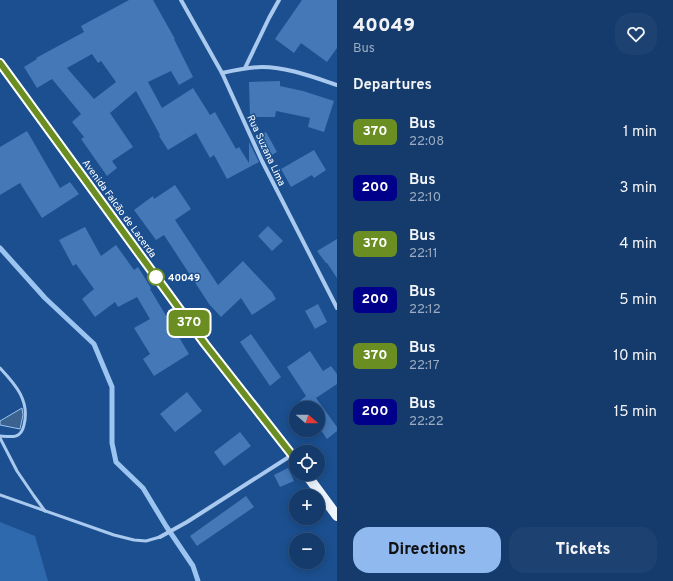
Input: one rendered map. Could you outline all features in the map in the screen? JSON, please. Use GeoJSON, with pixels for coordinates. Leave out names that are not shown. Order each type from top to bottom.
{"type":"FeatureCollection","features":[{"type":"Feature","properties":{"kind":"main road","name":"Avenida Falcão de Lacerda"},"geometry":{"type":"LineString","coordinates":[[0,63],[205,344],[289,452]]}},
{"type":"Feature","properties":{"kind":"main road"},"geometry":{"type":"LineString","coordinates":[[311,481],[337,516]]}},
{"type":"Feature","properties":{"kind":"street","name":"Rua Suzana Lima"},"geometry":{"type":"LineString","coordinates":[[181,0],[222,73],[262,161],[337,308]]}},
{"type":"Feature","properties":{"kind":"street"},"geometry":{"type":"LineString","coordinates":[[245,68],[279,0]]}},
{"type":"Feature","properties":{"kind":"street"},"geometry":{"type":"LineString","coordinates":[[222,73],[245,68],[261,67],[282,69],[337,85]]}},
{"type":"Feature","properties":{"kind":"street"},"geometry":{"type":"LineString","coordinates":[[160,537],[188,522],[289,461]]}},
{"type":"Feature","properties":{"kind":"lane"},"geometry":{"type":"LineString","coordinates":[[0,368],[19,392],[25,406],[26,420],[23,430],[18,436],[0,437],[17,471],[46,511]]}},
{"type":"Feature","properties":{"kind":"lane"},"geometry":{"type":"LineString","coordinates":[[0,495],[114,535],[134,540],[146,541],[160,537]]}},
{"type":"Feature","properties":{"kind":"shaded area"},"geometry":{"type":"Polygon","coordinates":[[[22,408],[23,415],[20,429],[0,425],[0,421],[22,408]]]}},
{"type":"Feature","properties":{"kind":"shaded area"},"geometry":{"type":"Polygon","coordinates":[[[0,522],[35,536],[48,581],[0,581],[0,522]]]}},
{"type":"Feature","properties":{"kind":"building"},"geometry":{"type":"Polygon","coordinates":[[[129,0],[153,0],[175,39],[193,77],[179,85],[171,71],[148,82],[162,108],[193,88],[210,115],[215,112],[236,149],[239,147],[249,163],[249,142],[259,162],[227,179],[214,155],[210,158],[196,133],[168,150],[159,136],[160,135],[136,91],[110,113],[133,147],[112,161],[117,168],[107,176],[81,139],[84,137],[72,122],[81,114],[52,79],[37,88],[24,67],[37,59],[36,58],[84,32],[81,26],[129,0]],[[92,54],[67,68],[94,99],[116,82],[101,61],[98,63],[92,54]]]}},
{"type":"Feature","properties":{"kind":"building"},"geometry":{"type":"Polygon","coordinates":[[[302,0],[337,0],[337,48],[327,62],[301,43],[294,53],[275,39],[302,0]]]}},
{"type":"Feature","properties":{"kind":"building"},"geometry":{"type":"Polygon","coordinates":[[[280,81],[280,86],[303,91],[334,101],[324,132],[308,127],[310,118],[276,111],[275,117],[250,117],[249,82],[280,81]]]}},
{"type":"Feature","properties":{"kind":"building"},"geometry":{"type":"Polygon","coordinates":[[[27,131],[60,188],[70,182],[79,194],[42,218],[20,183],[0,195],[0,147],[27,131]]]}},
{"type":"Feature","properties":{"kind":"building"},"geometry":{"type":"Polygon","coordinates":[[[266,132],[277,152],[265,159],[255,138],[266,132]]]}},
{"type":"Feature","properties":{"kind":"building"},"geometry":{"type":"Polygon","coordinates":[[[314,150],[326,170],[314,178],[312,175],[291,187],[281,169],[314,150]]]}},
{"type":"Feature","properties":{"kind":"building"},"geometry":{"type":"Polygon","coordinates":[[[175,185],[191,209],[175,220],[218,285],[243,261],[272,292],[276,299],[252,315],[241,298],[221,317],[209,304],[164,235],[156,240],[134,210],[153,196],[154,199],[175,185]]]}},
{"type":"Feature","properties":{"kind":"building"},"geometry":{"type":"Polygon","coordinates":[[[268,226],[283,241],[272,251],[258,236],[268,226]]]}},
{"type":"Feature","properties":{"kind":"building"},"geometry":{"type":"Polygon","coordinates":[[[85,227],[101,256],[116,245],[134,270],[138,267],[189,354],[154,376],[143,359],[150,354],[134,328],[150,319],[137,297],[118,307],[115,302],[95,317],[82,299],[94,289],[76,264],[73,266],[59,240],[85,227]]]}},
{"type":"Feature","properties":{"kind":"building"},"geometry":{"type":"Polygon","coordinates":[[[337,239],[337,278],[317,251],[337,239]]]}},
{"type":"Feature","properties":{"kind":"building"},"geometry":{"type":"Polygon","coordinates":[[[318,304],[327,322],[315,329],[305,311],[318,304]]]}},
{"type":"Feature","properties":{"kind":"building"},"geometry":{"type":"Polygon","coordinates":[[[251,334],[281,377],[270,386],[240,342],[251,334]]]}},
{"type":"Feature","properties":{"kind":"building"},"geometry":{"type":"Polygon","coordinates":[[[310,351],[323,371],[331,366],[337,374],[337,384],[316,398],[318,401],[300,401],[306,396],[287,367],[310,351]]]}},
{"type":"Feature","properties":{"kind":"building"},"geometry":{"type":"Polygon","coordinates":[[[187,392],[202,411],[175,432],[160,414],[187,392]]]}},
{"type":"Feature","properties":{"kind":"building"},"geometry":{"type":"Polygon","coordinates":[[[325,410],[337,427],[337,431],[327,439],[325,436],[325,410]]]}},
{"type":"Feature","properties":{"kind":"building"},"geometry":{"type":"Polygon","coordinates":[[[240,432],[251,446],[224,466],[214,452],[240,432]]]}},
{"type":"Feature","properties":{"kind":"building"},"geometry":{"type":"Polygon","coordinates":[[[288,468],[289,481],[294,481],[280,487],[274,475],[288,468]]]}},
{"type":"Feature","properties":{"kind":"building"},"geometry":{"type":"Polygon","coordinates":[[[246,496],[254,507],[197,546],[190,536],[246,496]]]}},
{"type":"Feature","properties":{"kind":"waterway"},"geometry":{"type":"LineString","coordinates":[[0,248],[45,298],[94,344],[112,387],[112,443],[116,462],[143,488],[193,566],[198,581]]}},
{"type":"Feature","properties":{"kind":"bus line","name":"370"},"geometry":{"type":"LineString","coordinates":[[0,63],[205,344],[289,451]]}},
{"type":"Feature","properties":{"kind":"place","name":"40049"},"geometry":{"type":"Point","coordinates":[156,277]}}]}
